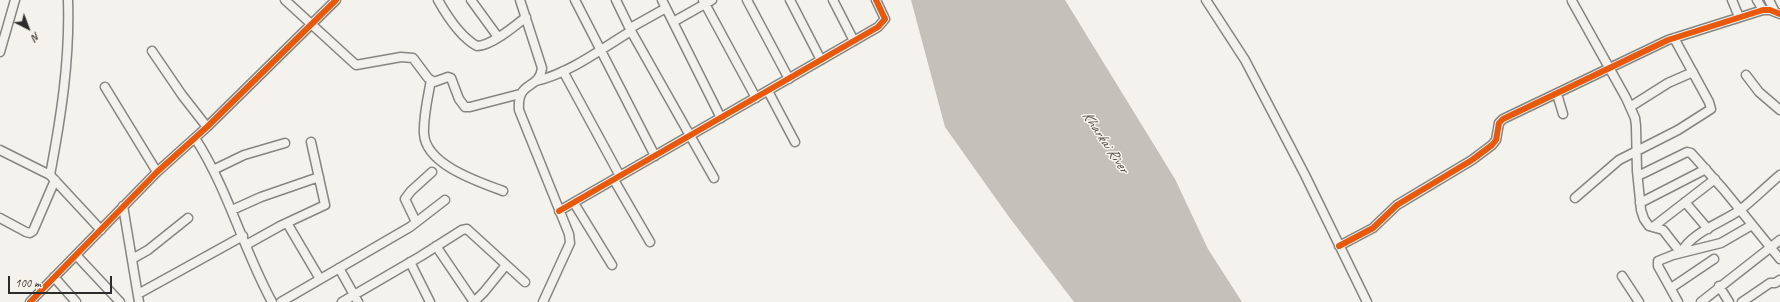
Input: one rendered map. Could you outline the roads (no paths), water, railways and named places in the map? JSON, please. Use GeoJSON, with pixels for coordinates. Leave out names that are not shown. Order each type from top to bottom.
{"type":"FeatureCollection","features":[{"type":"Feature","properties":{"kind":"street"},"geometry":{"type":"LineString","coordinates":[[0,52],[15,0]]}},
{"type":"Feature","properties":{"kind":"street"},"geometry":{"type":"LineString","coordinates":[[0,218],[26,232],[33,231],[52,177],[68,41],[68,0]]}},
{"type":"Feature","properties":{"kind":"street"},"geometry":{"type":"LineString","coordinates":[[285,0],[353,63],[361,65],[379,60],[408,56],[416,61],[431,80],[438,82],[448,77],[451,78],[459,99],[465,107],[520,94]]}},
{"type":"Feature","properties":{"kind":"street"},"geometry":{"type":"LineString","coordinates":[[30,302],[157,172],[207,127],[336,0]]}},
{"type":"Feature","properties":{"kind":"street"},"geometry":{"type":"LineString","coordinates":[[438,0],[448,16],[473,44],[481,46],[498,37],[526,18]]}},
{"type":"Feature","properties":{"kind":"street"},"geometry":{"type":"LineString","coordinates":[[471,0],[498,37]]}},
{"type":"Feature","properties":{"kind":"street"},"geometry":{"type":"LineString","coordinates":[[520,0],[542,68],[541,74],[536,81],[524,89],[520,94],[519,110],[569,234],[570,243],[543,302]]}},
{"type":"Feature","properties":{"kind":"street"},"geometry":{"type":"LineString","coordinates":[[575,0],[654,156]]}},
{"type":"Feature","properties":{"kind":"street"},"geometry":{"type":"LineString","coordinates":[[616,0],[631,31],[714,178]]}},
{"type":"Feature","properties":{"kind":"street"},"geometry":{"type":"LineString","coordinates":[[746,0],[789,79]]}},
{"type":"Feature","properties":{"kind":"street"},"geometry":{"type":"LineString","coordinates":[[790,0],[821,60]]}},
{"type":"Feature","properties":{"kind":"street"},"geometry":{"type":"LineString","coordinates":[[833,0],[854,41]]}},
{"type":"Feature","properties":{"kind":"street"},"geometry":{"type":"LineString","coordinates":[[559,211],[878,27],[884,19],[876,0]]}},
{"type":"Feature","properties":{"kind":"street"},"geometry":{"type":"LineString","coordinates":[[1206,0],[1245,60],[1305,175],[1367,302]]}},
{"type":"Feature","properties":{"kind":"street"},"geometry":{"type":"LineString","coordinates":[[1732,0],[1740,17]]}},
{"type":"Feature","properties":{"kind":"street"},"geometry":{"type":"LineString","coordinates":[[1757,0],[1763,10]]}},
{"type":"Feature","properties":{"kind":"street"},"geometry":{"type":"LineString","coordinates":[[1769,0],[1778,13]]}},
{"type":"Feature","properties":{"kind":"street"},"geometry":{"type":"LineString","coordinates":[[673,22],[707,1],[756,98]]}},
{"type":"Feature","properties":{"kind":"street"},"geometry":{"type":"LineString","coordinates":[[1572,1],[1630,107],[1636,126],[1637,171],[1640,203],[1644,219],[1647,224],[1663,230],[1681,252]]}},
{"type":"Feature","properties":{"kind":"street"},"geometry":{"type":"LineString","coordinates":[[536,81],[550,78],[631,31],[632,27],[664,4],[721,118]]}},
{"type":"Feature","properties":{"kind":"street"},"geometry":{"type":"LineString","coordinates":[[1339,246],[1373,228],[1404,200],[1472,160],[1492,145],[1496,140],[1499,123],[1503,119],[1674,38],[1763,10],[1778,13]]}},
{"type":"Feature","properties":{"kind":"street"},"geometry":{"type":"LineString","coordinates":[[1575,198],[1613,164],[1678,130],[1711,109],[1709,102],[1674,38]]}},
{"type":"Feature","properties":{"kind":"street"},"geometry":{"type":"LineString","coordinates":[[152,51],[182,95],[207,127]]}},
{"type":"Feature","properties":{"kind":"street"},"geometry":{"type":"LineString","coordinates":[[563,71],[650,242]]}},
{"type":"Feature","properties":{"kind":"street"},"geometry":{"type":"LineString","coordinates":[[1630,107],[1668,83],[1693,72]]}},
{"type":"Feature","properties":{"kind":"street"},"geometry":{"type":"LineString","coordinates":[[1746,75],[1759,92],[1780,110]]}},
{"type":"Feature","properties":{"kind":"street"},"geometry":{"type":"LineString","coordinates":[[431,80],[424,134],[429,148],[441,160],[463,175],[503,191]]}},
{"type":"Feature","properties":{"kind":"street"},"geometry":{"type":"LineString","coordinates":[[106,87],[157,172]]}},
{"type":"Feature","properties":{"kind":"street"},"geometry":{"type":"LineString","coordinates":[[768,91],[795,142]]}},
{"type":"Feature","properties":{"kind":"street"},"geometry":{"type":"LineString","coordinates":[[1557,94],[1564,114]]}},
{"type":"Feature","properties":{"kind":"street"},"geometry":{"type":"LineString","coordinates":[[195,138],[213,170],[232,210],[258,275],[272,302]]}},
{"type":"Feature","properties":{"kind":"street"},"geometry":{"type":"LineString","coordinates":[[246,245],[325,205],[311,142]]}},
{"type":"Feature","properties":{"kind":"street"},"geometry":{"type":"LineString","coordinates":[[213,170],[244,155],[285,143]]}},
{"type":"Feature","properties":{"kind":"street"},"geometry":{"type":"LineString","coordinates":[[0,150],[52,177],[101,230]]}},
{"type":"Feature","properties":{"kind":"street"},"geometry":{"type":"LineString","coordinates":[[1637,171],[1639,174],[1642,174],[1687,152],[1696,157],[1780,259]]}},
{"type":"Feature","properties":{"kind":"street"},"geometry":{"type":"LineString","coordinates":[[1640,203],[1706,169]]}},
{"type":"Feature","properties":{"kind":"street"},"geometry":{"type":"LineString","coordinates":[[416,222],[405,199],[411,191],[432,172]]}},
{"type":"Feature","properties":{"kind":"street"},"geometry":{"type":"LineString","coordinates":[[1681,252],[1683,247],[1708,229],[1740,210],[1780,175]]}},
{"type":"Feature","properties":{"kind":"street"},"geometry":{"type":"LineString","coordinates":[[232,210],[261,197],[319,177]]}},
{"type":"Feature","properties":{"kind":"street"},"geometry":{"type":"LineString","coordinates":[[1653,227],[1715,179]]}},
{"type":"Feature","properties":{"kind":"street"},"geometry":{"type":"LineString","coordinates":[[281,302],[416,222],[445,200]]}},
{"type":"Feature","properties":{"kind":"street"},"geometry":{"type":"LineString","coordinates":[[1686,202],[1708,229]]}},
{"type":"Feature","properties":{"kind":"street"},"geometry":{"type":"LineString","coordinates":[[574,203],[612,266]]}},
{"type":"Feature","properties":{"kind":"street"},"geometry":{"type":"LineString","coordinates":[[123,206],[139,298],[243,236]]}},
{"type":"Feature","properties":{"kind":"street"},"geometry":{"type":"LineString","coordinates":[[132,259],[154,246],[188,218]]}},
{"type":"Feature","properties":{"kind":"street"},"geometry":{"type":"LineString","coordinates":[[287,223],[320,279]]}},
{"type":"Feature","properties":{"kind":"street"},"geometry":{"type":"LineString","coordinates":[[1678,302],[1657,263],[1660,259],[1681,252],[1720,243],[1752,224]]}},
{"type":"Feature","properties":{"kind":"street"},"geometry":{"type":"LineString","coordinates":[[342,302],[356,298],[410,262],[462,230],[467,229],[524,282]]}},
{"type":"Feature","properties":{"kind":"street"},"geometry":{"type":"LineString","coordinates":[[1701,302],[1719,286],[1780,240]]}},
{"type":"Feature","properties":{"kind":"street"},"geometry":{"type":"LineString","coordinates":[[436,246],[474,302],[506,265]]}},
{"type":"Feature","properties":{"kind":"street"},"geometry":{"type":"LineString","coordinates":[[76,256],[120,302]]}},
{"type":"Feature","properties":{"kind":"street"},"geometry":{"type":"LineString","coordinates":[[1671,288],[1714,259]]}},
{"type":"Feature","properties":{"kind":"street"},"geometry":{"type":"LineString","coordinates":[[410,262],[430,302]]}},
{"type":"Feature","properties":{"kind":"street"},"geometry":{"type":"LineString","coordinates":[[339,268],[356,298]]}},
{"type":"Feature","properties":{"kind":"street"},"geometry":{"type":"LineString","coordinates":[[1622,276],[1639,302]]}},
{"type":"Feature","properties":{"kind":"street"},"geometry":{"type":"LineString","coordinates":[[54,277],[76,302]]}},
{"type":"Feature","properties":{"kind":"street"},"geometry":{"type":"LineString","coordinates":[[1742,302],[1770,283],[1775,283],[1780,280]]}},
{"type":"Feature","properties":{"kind":"street"},"geometry":{"type":"LineString","coordinates":[[1719,286],[1729,302]]}},
{"type":"Feature","properties":{"kind":"water","name":"Kharkai River"},"geometry":{"type":"Polygon","coordinates":[[[911,0],[1065,0],[1175,179],[1208,249],[1242,302],[1074,302],[1009,217],[945,127],[911,0]]]}}]}
